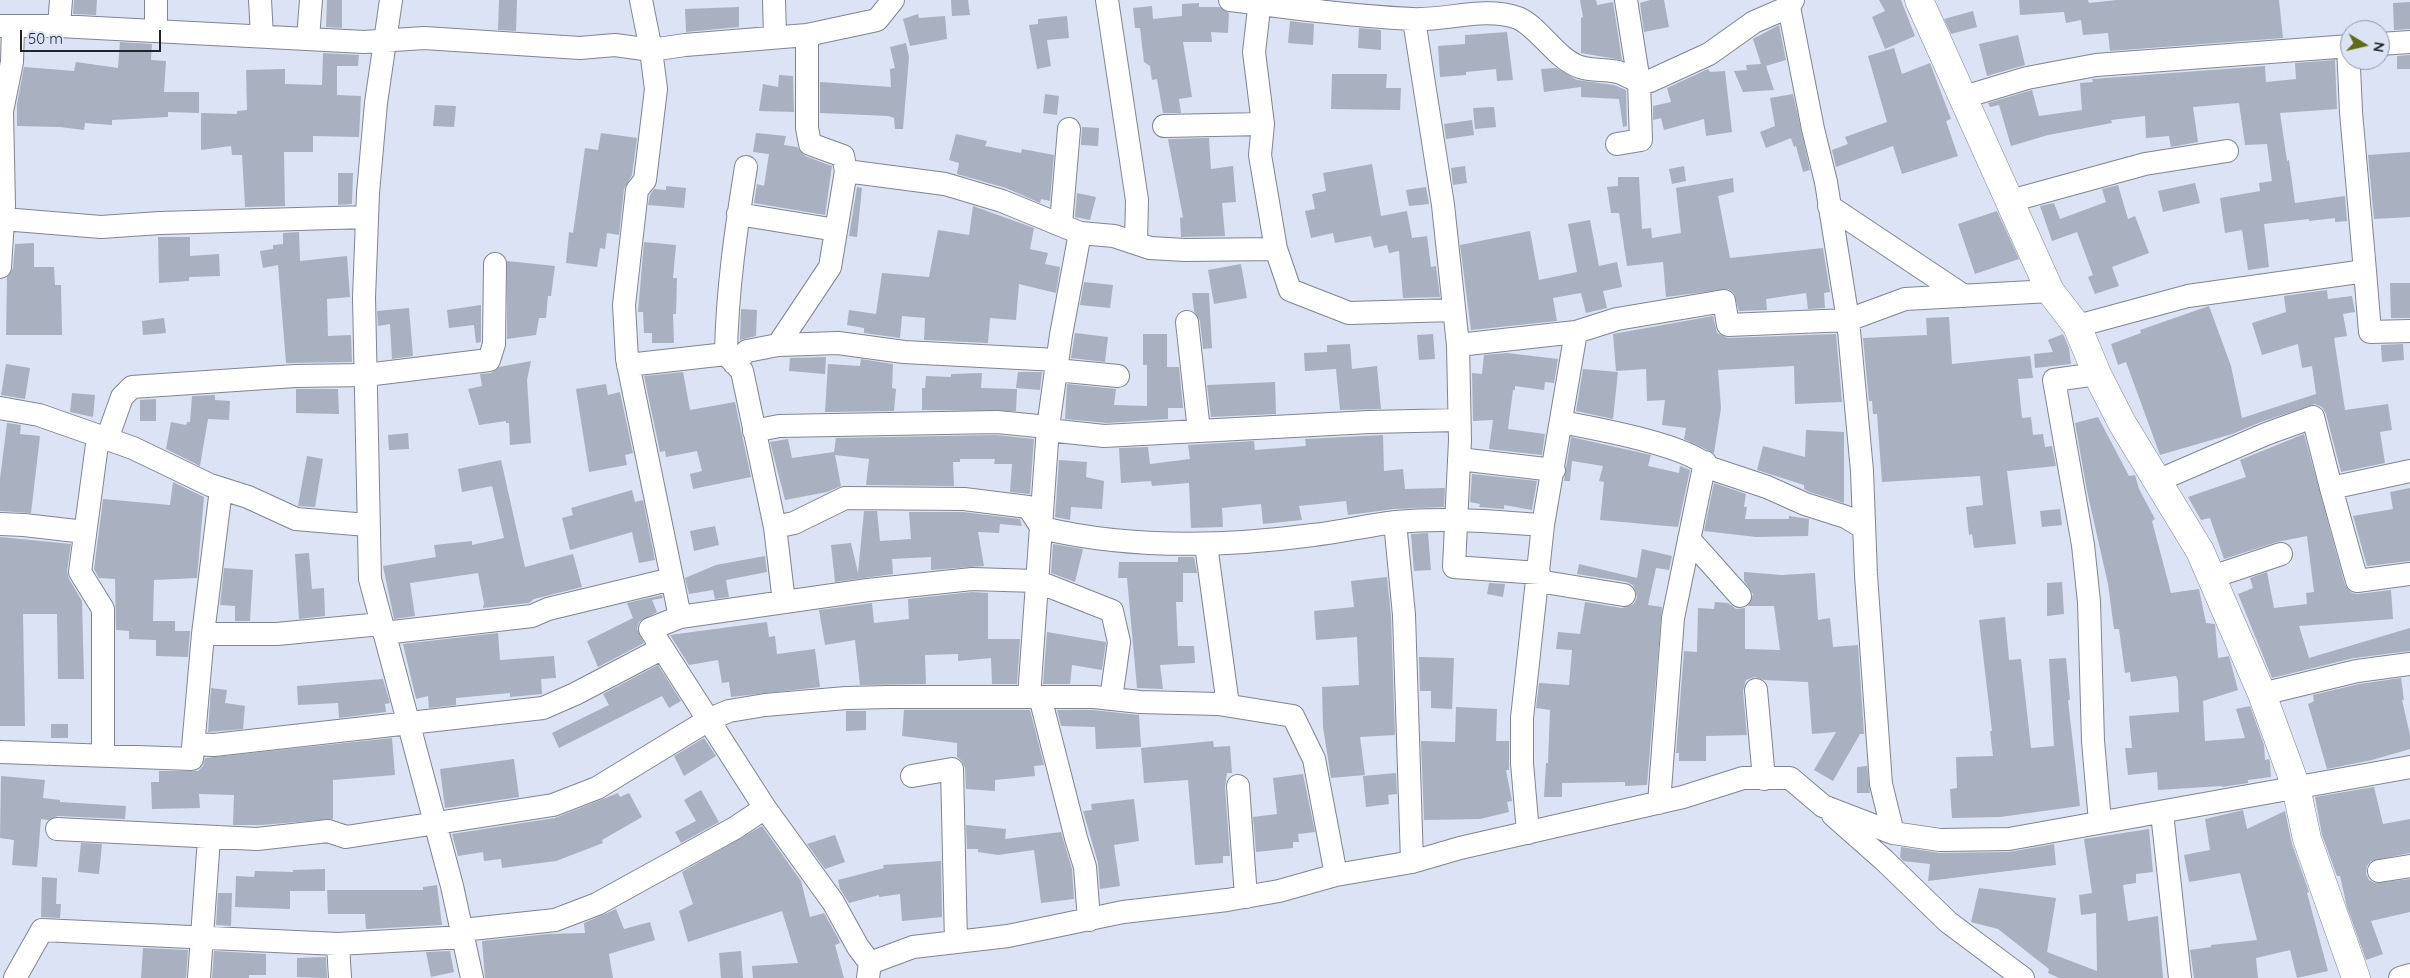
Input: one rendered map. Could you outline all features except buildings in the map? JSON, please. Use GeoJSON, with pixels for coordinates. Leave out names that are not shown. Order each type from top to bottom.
{"type":"FeatureCollection","features":[{"type":"Feature","properties":{"kind":"street"},"geometry":{"type":"LineString","coordinates":[[59,26],[61,0]]}},
{"type":"Feature","properties":{"kind":"street"},"geometry":{"type":"LineString","coordinates":[[156,0],[156,32]]}},
{"type":"Feature","properties":{"kind":"street"},"geometry":{"type":"LineString","coordinates":[[260,0],[262,36]]}},
{"type":"Feature","properties":{"kind":"street"},"geometry":{"type":"LineString","coordinates":[[308,38],[311,0]]}},
{"type":"Feature","properties":{"kind":"street"},"geometry":{"type":"LineString","coordinates":[[391,0],[376,103],[367,217],[364,298],[369,474],[367,525],[370,579],[407,724],[435,823],[472,978]]}},
{"type":"Feature","properties":{"kind":"street"},"geometry":{"type":"LineString","coordinates":[[641,0],[651,50],[656,89],[644,180],[637,190],[624,305],[628,365],[680,617]]}},
{"type":"Feature","properties":{"kind":"street"},"geometry":{"type":"LineString","coordinates":[[774,0],[775,37]]}},
{"type":"Feature","properties":{"kind":"street"},"geometry":{"type":"LineString","coordinates":[[0,267],[3,219],[2,111],[12,62],[6,27],[59,26],[385,42],[424,38],[580,48],[615,45],[651,50],[807,35],[877,20],[893,0]]}},
{"type":"Feature","properties":{"kind":"street"},"geometry":{"type":"LineString","coordinates":[[1107,0],[1137,200],[1136,243]]}},
{"type":"Feature","properties":{"kind":"street"},"geometry":{"type":"LineString","coordinates":[[1230,0],[1260,2],[1304,11],[1414,20],[1458,14],[1504,15],[1519,9],[1561,55],[1579,67],[1619,72],[1639,82],[1650,81],[1709,54],[1754,22],[1791,4],[1829,206],[1848,320],[1862,471],[1881,784],[1893,833]]}},
{"type":"Feature","properties":{"kind":"street"},"geometry":{"type":"LineString","coordinates":[[1616,144],[1641,140],[1639,82],[1626,0]]}},
{"type":"Feature","properties":{"kind":"street"},"geometry":{"type":"LineString","coordinates":[[1919,0],[2050,291],[2077,326],[2097,374],[2156,481],[2200,551],[2262,694],[2296,787],[2308,839],[2356,978]]}},
{"type":"Feature","properties":{"kind":"street"},"geometry":{"type":"LineString","coordinates":[[1260,2],[1254,52],[1263,124],[1260,155],[1276,249],[1290,290],[1349,313],[1454,310]]}},
{"type":"Feature","properties":{"kind":"street"},"geometry":{"type":"LineString","coordinates":[[1414,20],[1443,205],[1458,345],[1460,420],[1454,567],[1538,577],[1624,595]]}},
{"type":"Feature","properties":{"kind":"street"},"geometry":{"type":"LineString","coordinates":[[778,345],[830,267],[846,172],[843,156],[810,144],[807,128],[807,35]]}},
{"type":"Feature","properties":{"kind":"street"},"geometry":{"type":"LineString","coordinates":[[2390,43],[2410,42]]}},
{"type":"Feature","properties":{"kind":"street"},"geometry":{"type":"LineString","coordinates":[[1964,97],[2027,78],[2096,65],[2340,47]]}},
{"type":"Feature","properties":{"kind":"street"},"geometry":{"type":"LineString","coordinates":[[2350,70],[2351,112],[2370,332],[2410,331]]}},
{"type":"Feature","properties":{"kind":"street"},"geometry":{"type":"LineString","coordinates":[[1164,126],[1263,124]]}},
{"type":"Feature","properties":{"kind":"street"},"geometry":{"type":"LineString","coordinates":[[1069,129],[1071,228],[1057,365],[1048,428],[1042,528],[1036,581],[1034,697],[1085,867],[1090,920]]}},
{"type":"Feature","properties":{"kind":"street"},"geometry":{"type":"LineString","coordinates":[[2010,201],[2146,164],[2227,151]]}},
{"type":"Feature","properties":{"kind":"street"},"geometry":{"type":"LineString","coordinates":[[746,166],[738,214],[726,316],[730,359],[742,371],[775,527],[784,602]]}},
{"type":"Feature","properties":{"kind":"street"},"geometry":{"type":"LineString","coordinates":[[846,172],[945,184],[1002,201],[1071,228],[1114,236],[1150,248],[1184,250],[1276,249]]}},
{"type":"Feature","properties":{"kind":"street"},"geometry":{"type":"LineString","coordinates":[[1829,206],[1964,296]]}},
{"type":"Feature","properties":{"kind":"street"},"geometry":{"type":"LineString","coordinates":[[738,214],[836,230]]}},
{"type":"Feature","properties":{"kind":"street"},"geometry":{"type":"LineString","coordinates":[[3,219],[101,227],[160,223],[367,217]]}},
{"type":"Feature","properties":{"kind":"street"},"geometry":{"type":"LineString","coordinates":[[103,755],[103,609],[80,572],[85,532],[102,438],[122,397],[132,387],[295,376],[366,375],[489,360],[494,344],[495,264]]}},
{"type":"Feature","properties":{"kind":"street"},"geometry":{"type":"LineString","coordinates":[[2077,326],[2188,296],[2366,271]]}},
{"type":"Feature","properties":{"kind":"street"},"geometry":{"type":"LineString","coordinates":[[1458,345],[1576,332],[1617,319],[1724,301],[1728,326],[1848,320],[1905,299],[2050,291]]}},
{"type":"Feature","properties":{"kind":"street"},"geometry":{"type":"LineString","coordinates":[[1187,322],[1199,431]]}},
{"type":"Feature","properties":{"kind":"street"},"geometry":{"type":"LineString","coordinates":[[1528,833],[1522,763],[1522,718],[1543,524],[1554,470],[1576,332]]}},
{"type":"Feature","properties":{"kind":"street"},"geometry":{"type":"LineString","coordinates":[[628,365],[730,359],[747,351],[778,345],[838,343],[904,352],[1057,365],[1118,376]]}},
{"type":"Feature","properties":{"kind":"street"},"geometry":{"type":"LineString","coordinates":[[2097,374],[2054,380],[2083,545],[2089,602],[2093,741],[2100,822]]}},
{"type":"Feature","properties":{"kind":"street"},"geometry":{"type":"LineString","coordinates":[[0,408],[40,415],[133,448],[221,489],[248,497],[296,518],[367,525]]}},
{"type":"Feature","properties":{"kind":"street"},"geometry":{"type":"LineString","coordinates":[[2156,481],[2266,434],[2313,417],[2357,581],[2410,574]]}},
{"type":"Feature","properties":{"kind":"street"},"geometry":{"type":"LineString","coordinates":[[754,432],[779,426],[997,422],[1104,436],[1460,420]]}},
{"type":"Feature","properties":{"kind":"street"},"geometry":{"type":"LineString","coordinates":[[1561,422],[1621,434],[1678,451],[1705,462],[1710,468],[1767,487],[1805,504],[1846,517],[1864,528]]}},
{"type":"Feature","properties":{"kind":"street"},"geometry":{"type":"LineString","coordinates":[[1459,459],[1554,470]]}},
{"type":"Feature","properties":{"kind":"street"},"geometry":{"type":"LineString","coordinates":[[1659,803],[1673,618],[1705,462]]}},
{"type":"Feature","properties":{"kind":"street"},"geometry":{"type":"LineString","coordinates":[[2331,488],[2410,471]]}},
{"type":"Feature","properties":{"kind":"street"},"geometry":{"type":"LineString","coordinates":[[0,752],[192,759],[203,634],[221,489]]}},
{"type":"Feature","properties":{"kind":"street"},"geometry":{"type":"LineString","coordinates":[[775,527],[794,523],[845,498],[914,497],[964,499],[1028,507],[1042,528],[1108,540],[1206,544],[1312,536],[1396,522],[1457,520],[1543,524]]}},
{"type":"Feature","properties":{"kind":"street"},"geometry":{"type":"LineString","coordinates":[[1396,522],[1404,615],[1412,862]]}},
{"type":"Feature","properties":{"kind":"street"},"geometry":{"type":"LineString","coordinates":[[0,524],[85,532]]}},
{"type":"Feature","properties":{"kind":"street"},"geometry":{"type":"LineString","coordinates":[[1689,539],[1740,596]]}},
{"type":"Feature","properties":{"kind":"street"},"geometry":{"type":"LineString","coordinates":[[1206,544],[1228,705]]}},
{"type":"Feature","properties":{"kind":"street"},"geometry":{"type":"LineString","coordinates":[[2212,578],[2281,554]]}},
{"type":"Feature","properties":{"kind":"street"},"geometry":{"type":"LineString","coordinates":[[203,634],[277,634],[532,616],[548,609],[672,579]]}},
{"type":"Feature","properties":{"kind":"street"},"geometry":{"type":"LineString","coordinates":[[1111,699],[1119,642],[1112,612],[1036,581],[972,579],[868,590],[680,617],[650,629],[661,649],[710,719],[765,808],[833,902],[869,970],[913,947],[1008,936],[1142,909],[1246,898],[1280,891],[1336,875],[1412,862],[1460,848],[1659,803],[1743,778],[1790,778],[1885,861],[1948,922],[2024,978]]}},
{"type":"Feature","properties":{"kind":"street"},"geometry":{"type":"LineString","coordinates":[[194,744],[214,745],[543,708],[575,694],[661,649]]}},
{"type":"Feature","properties":{"kind":"street"},"geometry":{"type":"LineString","coordinates":[[2262,694],[2357,671],[2410,664]]}},
{"type":"Feature","properties":{"kind":"street"},"geometry":{"type":"LineString","coordinates":[[1756,690],[1764,779]]}},
{"type":"Feature","properties":{"kind":"street"},"geometry":{"type":"LineString","coordinates":[[57,829],[257,839],[328,831],[346,838],[553,805],[597,788],[710,719],[728,711],[765,705],[846,698],[1094,696],[1140,702],[1228,705],[1293,716],[1314,759],[1336,875]]}},
{"type":"Feature","properties":{"kind":"street"},"geometry":{"type":"LineString","coordinates":[[1823,806],[1893,833],[1940,840],[2009,839],[2410,767]]}},
{"type":"Feature","properties":{"kind":"street"},"geometry":{"type":"LineString","coordinates":[[912,776],[952,769],[956,942]]}},
{"type":"Feature","properties":{"kind":"street"},"geometry":{"type":"LineString","coordinates":[[1238,786],[1246,898]]}},
{"type":"Feature","properties":{"kind":"street"},"geometry":{"type":"LineString","coordinates":[[15,978],[42,930],[338,944],[463,934],[555,920],[597,904],[735,828],[765,808]]}},
{"type":"Feature","properties":{"kind":"street"},"geometry":{"type":"LineString","coordinates":[[2162,813],[2180,978]]}},
{"type":"Feature","properties":{"kind":"street"},"geometry":{"type":"LineString","coordinates":[[199,978],[208,838]]}},
{"type":"Feature","properties":{"kind":"street"},"geometry":{"type":"LineString","coordinates":[[2379,871],[2410,866]]}},
{"type":"Feature","properties":{"kind":"street"},"geometry":{"type":"LineString","coordinates":[[338,944],[340,978]]}},
{"type":"Feature","properties":{"kind":"street"},"geometry":{"type":"LineString","coordinates":[[2400,978],[2410,975]]}}]}
